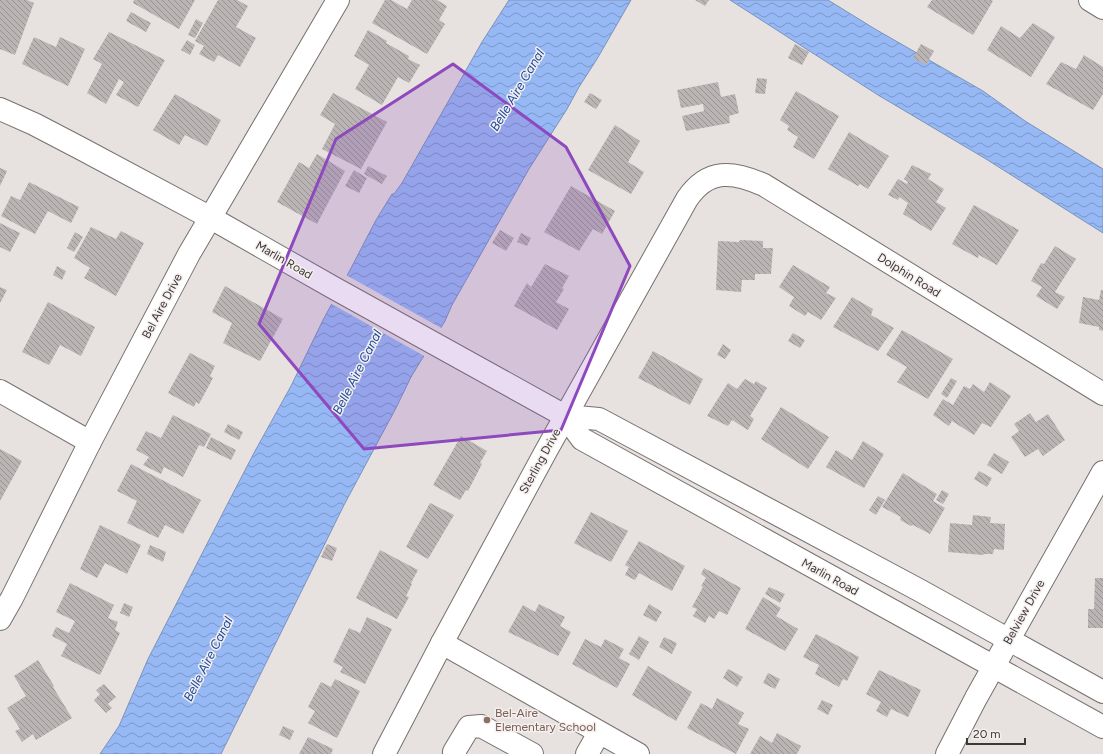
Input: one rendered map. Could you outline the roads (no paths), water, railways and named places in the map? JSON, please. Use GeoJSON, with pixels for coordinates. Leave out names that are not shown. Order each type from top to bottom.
{"type":"FeatureCollection","features":[{"type":"Feature","properties":{"kind":"street","name":"Bel Aire Drive"},"geometry":{"type":"LineString","coordinates":[[0,619],[90,442],[189,254],[211,218],[331,3]]}},
{"type":"Feature","properties":{"kind":"street","name":"Marlin Road"},"geometry":{"type":"LineString","coordinates":[[0,109],[34,124],[211,218],[565,416],[599,419],[918,590],[1103,692]]}},
{"type":"Feature","properties":{"kind":"street","name":"Dolphin Road"},"geometry":{"type":"LineString","coordinates":[[709,178],[726,174],[748,179],[764,185],[1103,394]]}},
{"type":"Feature","properties":{"kind":"street","name":"Sterling Drive"},"geometry":{"type":"LineString","coordinates":[[384,754],[442,643],[565,416],[681,208],[693,190],[709,178]]}},
{"type":"Feature","properties":{"kind":"street"},"geometry":{"type":"LineString","coordinates":[[0,391],[90,442]]}},
{"type":"Feature","properties":{"kind":"street","name":"Marlin Road"},"geometry":{"type":"LineString","coordinates":[[565,416],[582,439],[1103,728]]}},
{"type":"Feature","properties":{"kind":"street","name":"Belview Drive"},"geometry":{"type":"LineString","coordinates":[[947,754],[993,667],[1103,472]]}},
{"type":"Feature","properties":{"kind":"street"},"geometry":{"type":"LineString","coordinates":[[442,643],[638,754]]}},
{"type":"Feature","properties":{"kind":"street"},"geometry":{"type":"LineString","coordinates":[[455,754],[454,752],[469,727],[480,726],[532,754]]}},
{"type":"Feature","properties":{"kind":"street"},"geometry":{"type":"LineString","coordinates":[[587,754],[599,733]]}},
{"type":"Feature","properties":{"kind":"water","name":"Belle Aire Canal"},"geometry":{"type":"Polygon","coordinates":[[[509,0],[631,0],[567,109],[529,169],[452,305],[445,321],[411,377],[344,505],[221,754],[100,754],[119,726],[148,659],[376,220],[392,194],[394,194],[402,183],[482,42],[509,0]]]}},
{"type":"Feature","properties":{"kind":"water"},"geometry":{"type":"Polygon","coordinates":[[[730,0],[828,0],[875,29],[983,91],[1025,121],[1103,169],[1103,233],[986,159],[878,95],[730,0]]]}},
{"type":"Feature","properties":{"kind":"place","name":"Bel-Aire Elementary School"},"geometry":{"type":"Point","coordinates":[487,720]}}]}
